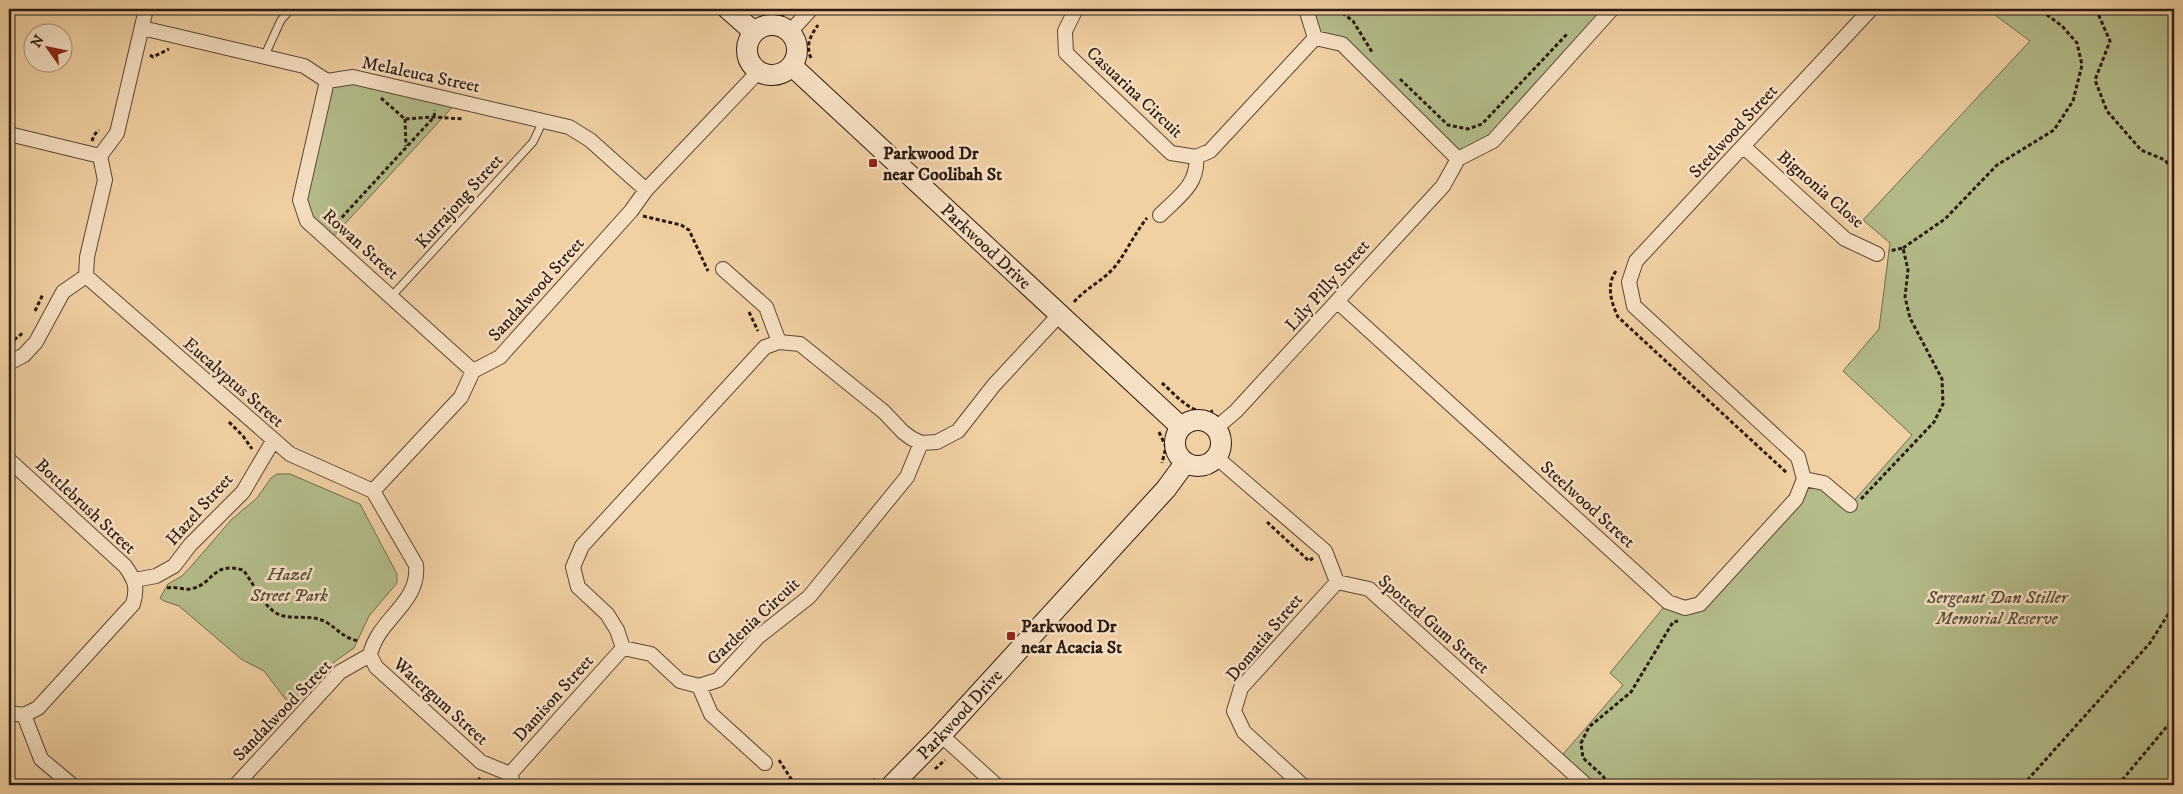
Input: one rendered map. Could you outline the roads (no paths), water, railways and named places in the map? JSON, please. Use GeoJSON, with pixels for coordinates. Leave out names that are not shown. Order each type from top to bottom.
{"type":"FeatureCollection","features":[{"type":"Feature","properties":{"kind":"street"},"geometry":{"type":"LineString","coordinates":[[9,363],[24,355],[36,342],[63,292],[86,276],[87,257],[105,180],[100,156],[117,133],[146,9]]}},
{"type":"Feature","properties":{"kind":"street"},"geometry":{"type":"LineString","coordinates":[[728,9],[754,32]]}},
{"type":"Feature","properties":{"kind":"street"},"geometry":{"type":"LineString","coordinates":[[789,33],[811,9]]}},
{"type":"Feature","properties":{"kind":"street","name":"Casuarina Circuit"},"geometry":{"type":"LineString","coordinates":[[1076,9],[1065,31],[1066,53],[1171,153],[1196,157]]}},
{"type":"Feature","properties":{"kind":"street"},"geometry":{"type":"LineString","coordinates":[[1306,9],[1316,38]]}},
{"type":"Feature","properties":{"kind":"street"},"geometry":{"type":"LineString","coordinates":[[1316,38],[1342,44],[1458,159],[1492,141],[1612,9]]}},
{"type":"Feature","properties":{"kind":"street","name":"Steelwood Street"},"geometry":{"type":"LineString","coordinates":[[1338,302],[1668,602],[1685,608],[1700,604],[1796,499],[1798,457],[1634,306],[1629,282],[1636,261],[1871,9]]}},
{"type":"Feature","properties":{"kind":"street"},"geometry":{"type":"LineString","coordinates":[[772,25],[785,28],[797,46],[797,55],[792,66],[778,74],[770,75],[759,71],[752,65],[748,54],[748,43],[754,32],[764,26],[772,25]]}},
{"type":"Feature","properties":{"kind":"street"},"geometry":{"type":"LineString","coordinates":[[142,28],[304,66],[327,81]]}},
{"type":"Feature","properties":{"kind":"street"},"geometry":{"type":"LineString","coordinates":[[1155,215],[1193,182],[1197,168],[1196,157],[1210,151],[1316,38]]}},
{"type":"Feature","properties":{"kind":"street","name":"Parkwood Drive"},"geometry":{"type":"LineString","coordinates":[[792,66],[1067,308],[1181,427]]}},
{"type":"Feature","properties":{"kind":"street","name":"Sandalwood Street"},"geometry":{"type":"LineString","coordinates":[[473,371],[500,357],[631,211],[646,190],[759,71]]}},
{"type":"Feature","properties":{"kind":"street","name":"Melaleuca Street"},"geometry":{"type":"LineString","coordinates":[[327,81],[353,77],[569,127],[590,140],[646,190]]}},
{"type":"Feature","properties":{"kind":"street","name":"Rowan Street"},"geometry":{"type":"LineString","coordinates":[[327,81],[300,200],[307,221],[473,371]]}},
{"type":"Feature","properties":{"kind":"street"},"geometry":{"type":"LineString","coordinates":[[9,134],[100,156]]}},
{"type":"Feature","properties":{"kind":"street","name":"Bignonia Close"},"geometry":{"type":"LineString","coordinates":[[1744,147],[1845,240],[1877,254]]}},
{"type":"Feature","properties":{"kind":"street","name":"Lily Pilly Street"},"geometry":{"type":"LineString","coordinates":[[1215,429],[1236,412],[1443,186],[1458,159]]}},
{"type":"Feature","properties":{"kind":"street"},"geometry":{"type":"LineString","coordinates":[[723,269],[766,307],[779,342]]}},
{"type":"Feature","properties":{"kind":"street","name":"Eucalyptus Street"},"geometry":{"type":"LineString","coordinates":[[86,276],[290,454],[373,491]]}},
{"type":"Feature","properties":{"kind":"street"},"geometry":{"type":"LineString","coordinates":[[623,648],[617,630],[608,614],[578,587],[572,567],[582,546],[765,347],[779,342],[800,344],[884,412],[903,432],[921,443],[937,442],[958,431],[968,421],[994,385],[1067,308]]}},
{"type":"Feature","properties":{"kind":"street"},"geometry":{"type":"LineString","coordinates":[[370,655],[373,642],[412,592],[418,579],[416,565],[373,491],[461,397],[473,371]]}},
{"type":"Feature","properties":{"kind":"street"},"geometry":{"type":"LineString","coordinates":[[1198,421],[1209,424],[1215,429],[1220,442],[1216,457],[1210,463],[1202,466],[1185,463],[1176,450],[1177,434],[1181,427],[1198,421]]}},
{"type":"Feature","properties":{"kind":"street","name":"Hazel Street"},"geometry":{"type":"LineString","coordinates":[[136,580],[156,576],[174,566],[190,545],[243,492],[273,441]]}},
{"type":"Feature","properties":{"kind":"street","name":"Gardenia Circuit"},"geometry":{"type":"LineString","coordinates":[[623,648],[651,654],[680,681],[699,686],[718,680],[758,637],[809,596],[907,477],[921,443]]}},
{"type":"Feature","properties":{"kind":"street"},"geometry":{"type":"LineString","coordinates":[[1216,457],[1324,551],[1337,582]]}},
{"type":"Feature","properties":{"kind":"street","name":"Bottlebrush Street"},"geometry":{"type":"LineString","coordinates":[[9,460],[126,566],[136,580],[137,590],[133,604],[38,708],[24,715]]}},
{"type":"Feature","properties":{"kind":"street","name":"Parkwood Drive"},"geometry":{"type":"LineString","coordinates":[[887,779],[941,735],[1166,489],[1185,463]]}},
{"type":"Feature","properties":{"kind":"street"},"geometry":{"type":"LineString","coordinates":[[1797,480],[1824,483],[1850,505]]}},
{"type":"Feature","properties":{"kind":"street","name":"Domatia Street"},"geometry":{"type":"LineString","coordinates":[[1302,785],[1244,732],[1234,711],[1241,688],[1337,582]]}},
{"type":"Feature","properties":{"kind":"street","name":"Spotted Gum Street"},"geometry":{"type":"LineString","coordinates":[[1337,582],[1370,589],[1586,785]]}},
{"type":"Feature","properties":{"kind":"street","name":"Damison Street"},"geometry":{"type":"LineString","coordinates":[[512,780],[623,648]]}},
{"type":"Feature","properties":{"kind":"street","name":"Sandalwood Street"},"geometry":{"type":"LineString","coordinates":[[236,785],[340,672],[370,655]]}},
{"type":"Feature","properties":{"kind":"street","name":"Watergum Street"},"geometry":{"type":"LineString","coordinates":[[370,655],[376,667],[481,762],[512,780]]}},
{"type":"Feature","properties":{"kind":"street"},"geometry":{"type":"LineString","coordinates":[[699,686],[711,714],[765,763]]}},
{"type":"Feature","properties":{"kind":"street"},"geometry":{"type":"LineString","coordinates":[[9,713],[24,715],[42,759],[72,785]]}},
{"type":"Feature","properties":{"kind":"street"},"geometry":{"type":"LineString","coordinates":[[941,735],[996,785]]}},
{"type":"Feature","properties":{"kind":"lane"},"geometry":{"type":"LineString","coordinates":[[264,56],[281,20],[291,9]]}},
{"type":"Feature","properties":{"kind":"lane","name":"Kurrajong Street"},"geometry":{"type":"LineString","coordinates":[[391,297],[533,142],[543,121]]}},
{"type":"Feature","properties":{"kind":"place","name":"Parkwood Dr near Coolibah St"},"geometry":{"type":"Point","coordinates":[873,163]}},
{"type":"Feature","properties":{"kind":"place","name":"Parkwood Dr near Acacia St"},"geometry":{"type":"Point","coordinates":[1011,636]}},
{"type":"Feature","properties":{"kind":"park label","name":"Hazel Street Park"},"geometry":{"type":"Point","coordinates":[289,584]}},
{"type":"Feature","properties":{"kind":"park label","name":"Sergeant Dan Stiller Memorial Reserve"},"geometry":{"type":"Point","coordinates":[1997,607]}}]}
